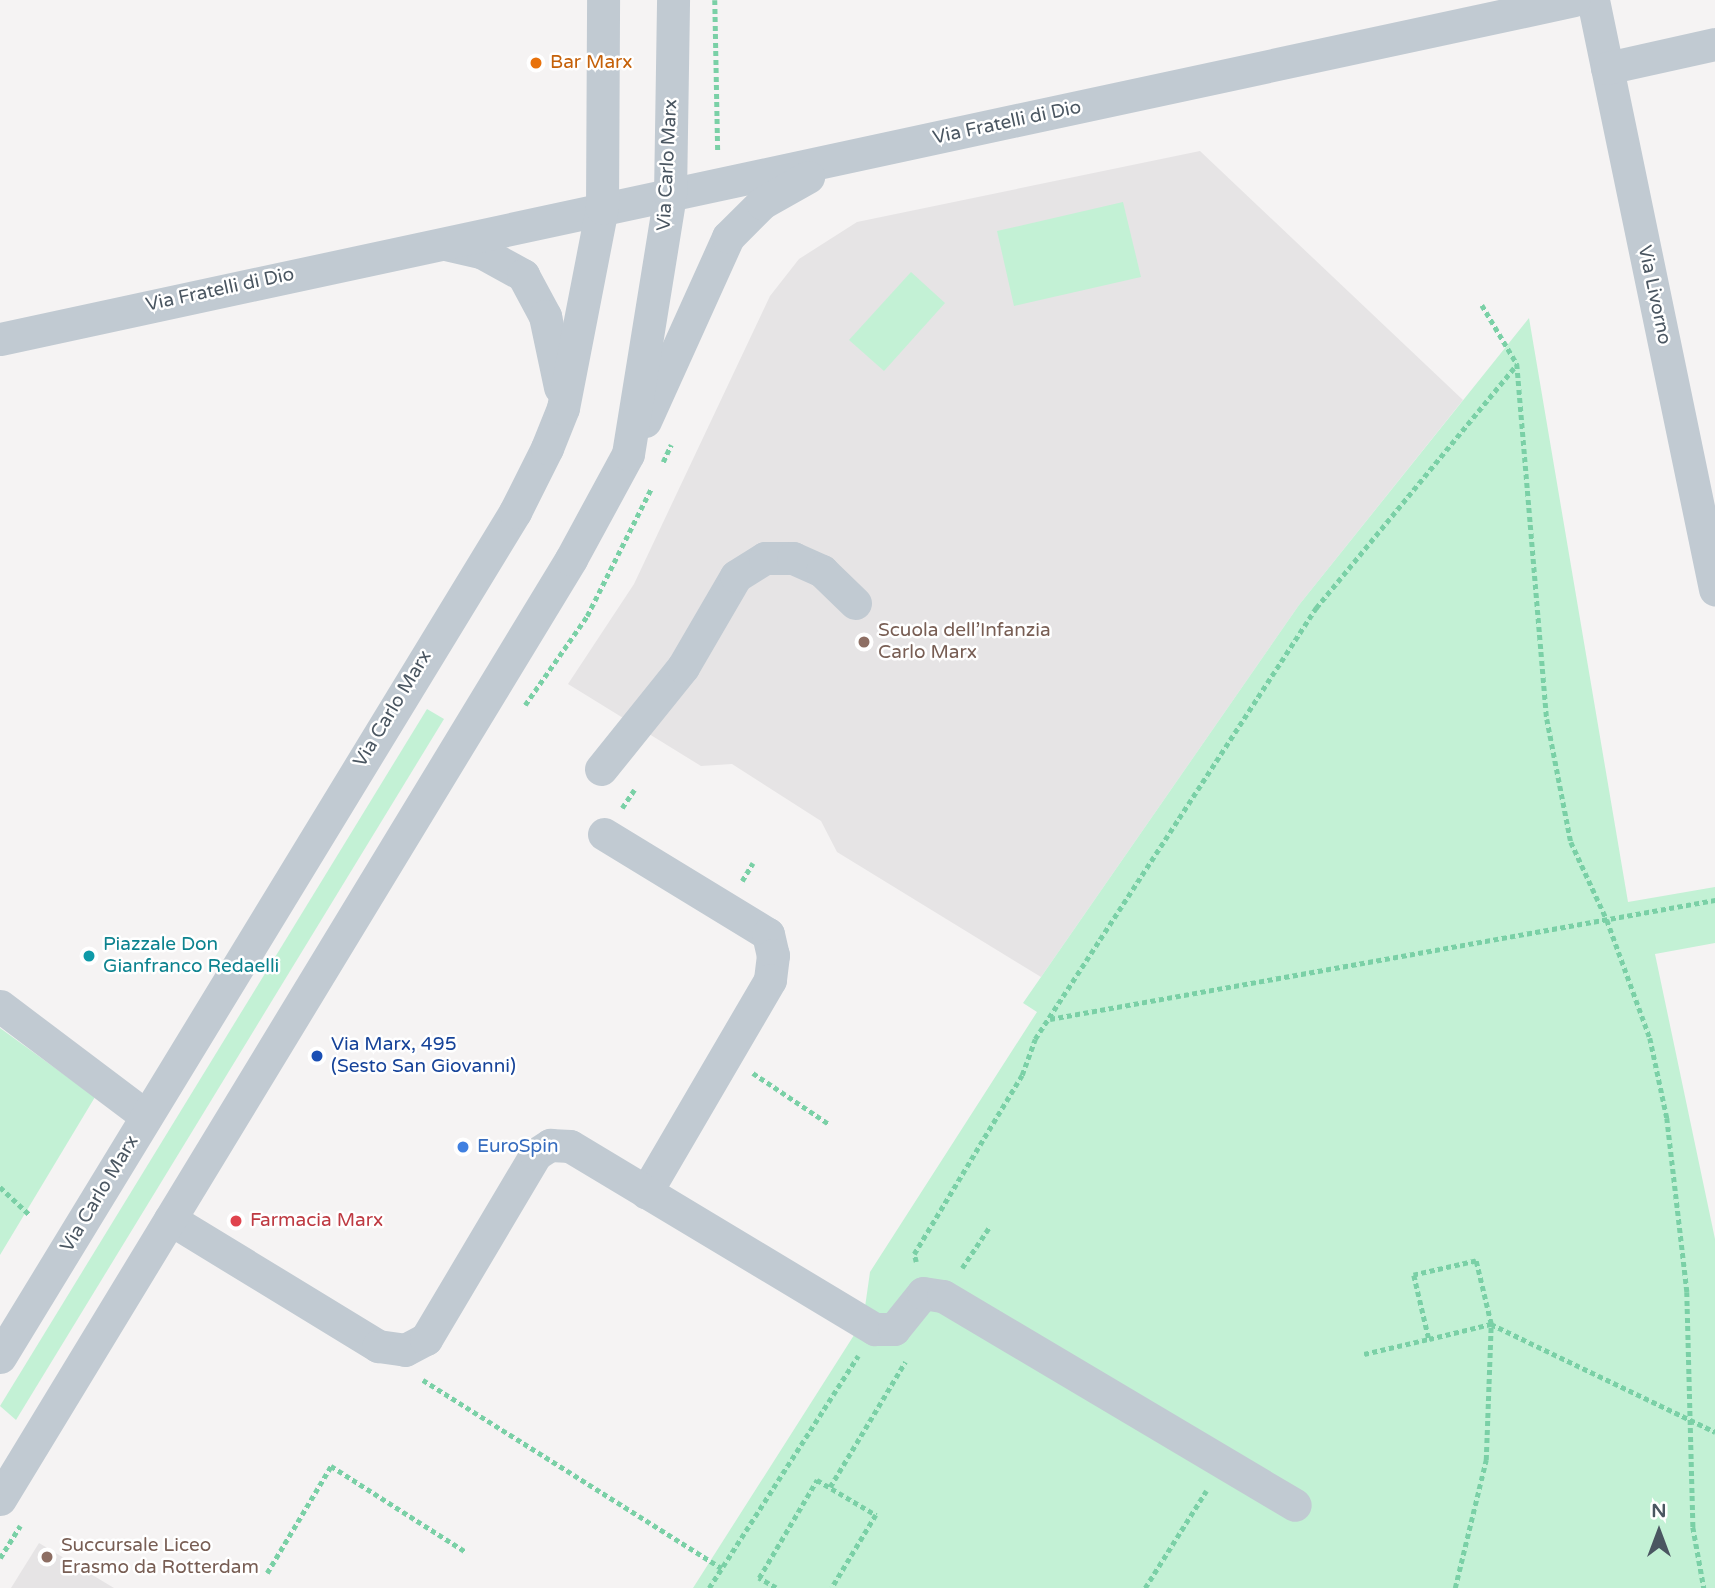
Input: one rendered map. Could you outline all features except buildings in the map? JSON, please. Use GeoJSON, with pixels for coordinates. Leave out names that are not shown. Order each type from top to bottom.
{"type":"FeatureCollection","features":[{"type":"Feature","properties":{"kind":"street","name":"Via Carlo Marx"},"geometry":{"type":"LineString","coordinates":[[0,1357],[515,512],[564,408],[602,208],[603,0]]}},
{"type":"Feature","properties":{"kind":"street","name":"Via Carlo Marx"},"geometry":{"type":"LineString","coordinates":[[628,454],[670,195],[673,0]]}},
{"type":"Feature","properties":{"kind":"street","name":"Via Fratelli di Dio"},"geometry":{"type":"LineString","coordinates":[[0,339],[439,242],[670,195],[1574,0]]}},
{"type":"Feature","properties":{"kind":"street","name":"Via Livorno"},"geometry":{"type":"LineString","coordinates":[[1593,0],[1715,589]]}},
{"type":"Feature","properties":{"kind":"street"},"geometry":{"type":"LineString","coordinates":[[1607,68],[1715,44]]}},
{"type":"Feature","properties":{"kind":"street","name":"Via Carlo Marx"},"geometry":{"type":"LineString","coordinates":[[0,1499],[571,559],[628,454],[734,229],[762,203],[793,183],[879,150]]}},
{"type":"Feature","properties":{"kind":"street","name":"Via Fratelli di Dio"},"geometry":{"type":"LineString","coordinates":[[439,242],[499,260],[531,285],[550,331],[564,408]]}},
{"type":"Feature","properties":{"kind":"street"},"geometry":{"type":"LineString","coordinates":[[601,769],[683,667],[736,576],[765,558],[793,558],[822,571],[855,603]]}},
{"type":"Feature","properties":{"kind":"street"},"geometry":{"type":"LineString","coordinates":[[604,834],[768,934],[773,955],[770,980],[646,1192]]}},
{"type":"Feature","properties":{"kind":"street"},"geometry":{"type":"LineString","coordinates":[[0,1006],[146,1116]]}},
{"type":"Feature","properties":{"kind":"street"},"geometry":{"type":"LineString","coordinates":[[170,1219],[378,1346],[405,1350],[426,1339],[536,1154],[550,1145],[570,1146],[875,1329],[894,1329],[923,1293],[943,1296],[1295,1505]]}},
{"type":"Feature","properties":{"kind":"path"},"geometry":{"type":"LineString","coordinates":[[1482,305],[1517,364],[1549,731],[1571,842],[1607,920],[1650,1038],[1667,1118],[1687,1292],[1693,1527],[1704,1588]]}},
{"type":"Feature","properties":{"kind":"path"},"geometry":{"type":"LineString","coordinates":[[923,1293],[914,1254],[1022,1075],[1035,1039],[1316,608],[1517,364]]}},
{"type":"Feature","properties":{"kind":"path"},"geometry":{"type":"LineString","coordinates":[[1049,1019],[1715,900]]}},
{"type":"Feature","properties":{"kind":"path"},"geometry":{"type":"LineString","coordinates":[[725,1056],[829,1124]]}},
{"type":"Feature","properties":{"kind":"path"},"geometry":{"type":"LineString","coordinates":[[0,1187],[31,1216]]}},
{"type":"Feature","properties":{"kind":"path"},"geometry":{"type":"LineString","coordinates":[[1429,1339],[1414,1275],[1476,1261],[1491,1324],[1486,1460],[1455,1588]]}},
{"type":"Feature","properties":{"kind":"path"},"geometry":{"type":"LineString","coordinates":[[1364,1354],[1491,1324],[1715,1432]]}},
{"type":"Feature","properties":{"kind":"path"},"geometry":{"type":"LineString","coordinates":[[709,1588],[875,1329]]}},
{"type":"Feature","properties":{"kind":"path"},"geometry":{"type":"LineString","coordinates":[[405,1350],[415,1375],[722,1568]]}},
{"type":"Feature","properties":{"kind":"path"},"geometry":{"type":"LineString","coordinates":[[1145,1588],[1224,1462]]}},
{"type":"Feature","properties":{"kind":"path"},"geometry":{"type":"LineString","coordinates":[[267,1573],[331,1466],[466,1552]]}},
{"type":"Feature","properties":{"kind":"path"},"geometry":{"type":"LineString","coordinates":[[776,1588],[759,1578],[817,1480],[877,1515],[833,1588]]}},
{"type":"Feature","properties":{"kind":"shaded area"},"geometry":{"type":"Polygon","coordinates":[[[1200,151],[1463,400],[1299,605],[1041,977],[837,852],[821,821],[732,764],[701,766],[568,684],[634,584],[770,296],[799,259],[857,222],[1200,151]]]}},
{"type":"Feature","properties":{"kind":"shaded area","name":"Succursale Liceo Erasmo da Rotterdam"},"geometry":{"type":"Polygon","coordinates":[[[39,1543],[114,1588],[11,1588],[39,1543]]]}},
{"type":"Feature","properties":{"kind":"green space"},"geometry":{"type":"Polygon","coordinates":[[[1123,202],[1141,277],[1014,306],[997,231],[1123,202]]]}},
{"type":"Feature","properties":{"kind":"green space"},"geometry":{"type":"Polygon","coordinates":[[[911,272],[945,303],[884,371],[849,340],[911,272]]]}},
{"type":"Feature","properties":{"kind":"green space"},"geometry":{"type":"Polygon","coordinates":[[[1529,318],[1628,902],[1715,887],[1715,943],[1655,954],[1715,1239],[1715,1588],[693,1588],[863,1321],[870,1272],[1037,1012],[1023,1003],[1299,605],[1529,318]]]}},
{"type":"Feature","properties":{"kind":"green space"},"geometry":{"type":"Polygon","coordinates":[[[427,709],[444,719],[16,1420],[0,1406],[427,709]]]}},
{"type":"Feature","properties":{"kind":"green space"},"geometry":{"type":"Polygon","coordinates":[[[0,1028],[95,1097],[0,1255],[0,1028]]]}},
{"type":"Feature","properties":{"kind":"place","name":"Bar Marx"},"geometry":{"type":"Point","coordinates":[536,63]}},
{"type":"Feature","properties":{"kind":"place","name":"Scuola dell’Infanzia Carlo Marx"},"geometry":{"type":"Point","coordinates":[864,642]}},
{"type":"Feature","properties":{"kind":"place","name":"Piazzale Don Gianfranco Redaelli"},"geometry":{"type":"Point","coordinates":[89,956]}},
{"type":"Feature","properties":{"kind":"place","name":"Via Marx, 495 (Sesto San Giovanni)"},"geometry":{"type":"Point","coordinates":[317,1056]}},
{"type":"Feature","properties":{"kind":"place","name":"EuroSpin"},"geometry":{"type":"Point","coordinates":[463,1147]}},
{"type":"Feature","properties":{"kind":"place","name":"Farmacia Marx"},"geometry":{"type":"Point","coordinates":[236,1221]}},
{"type":"Feature","properties":{"kind":"place","name":"Succursale Liceo Erasmo da Rotterdam"},"geometry":{"type":"Point","coordinates":[47,1557]}}]}
